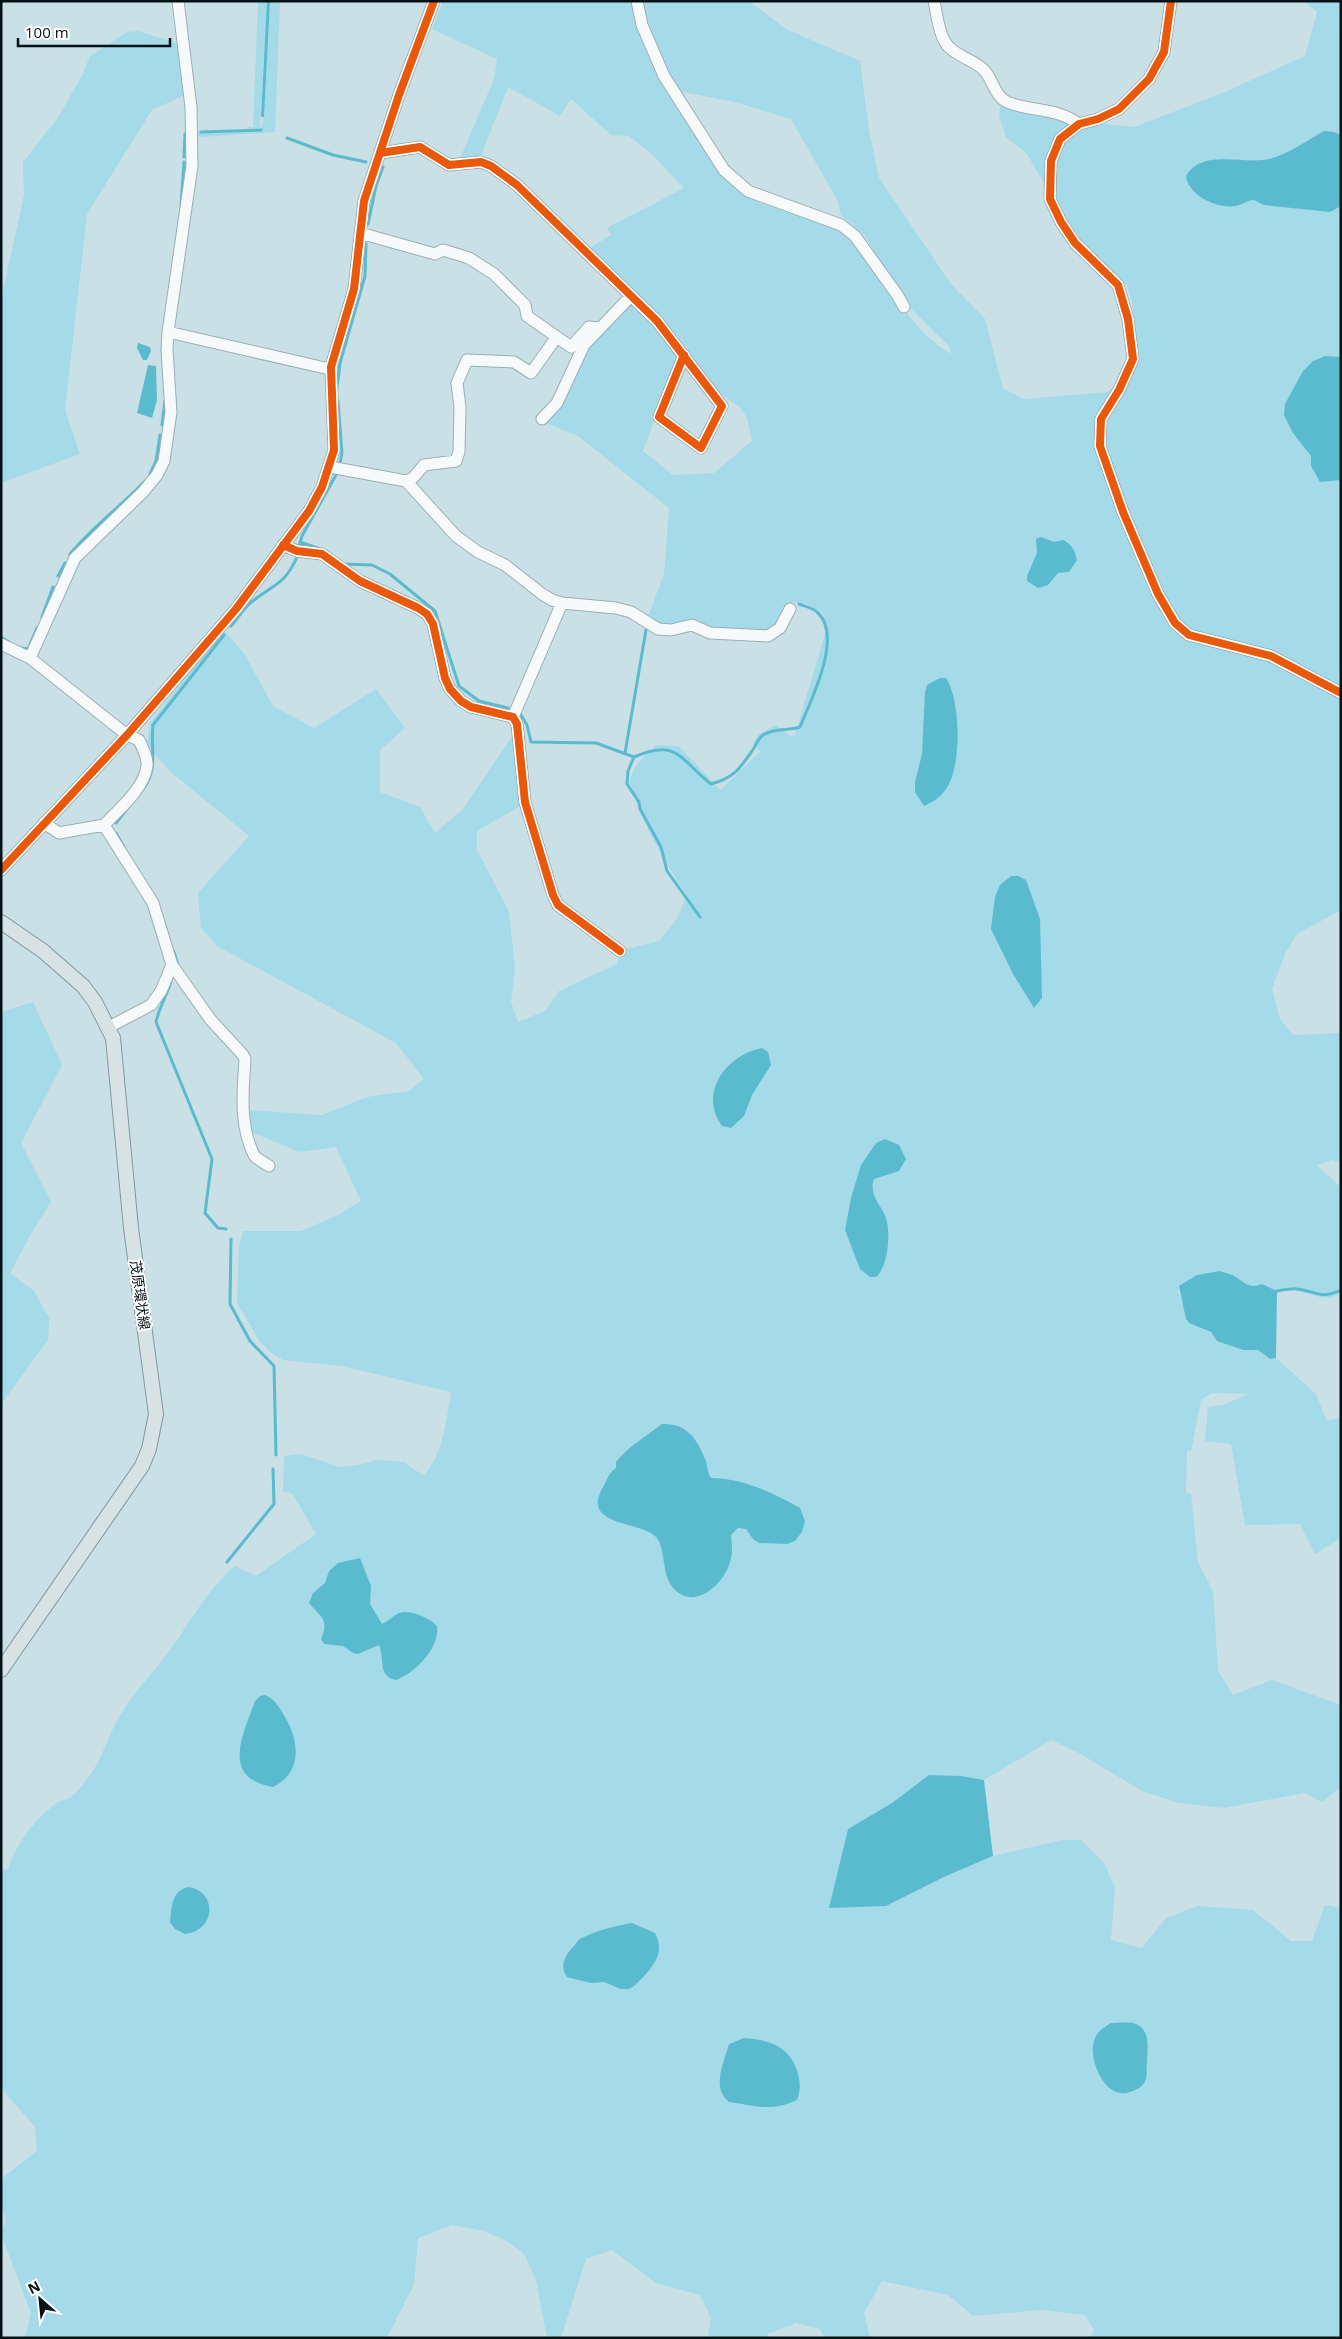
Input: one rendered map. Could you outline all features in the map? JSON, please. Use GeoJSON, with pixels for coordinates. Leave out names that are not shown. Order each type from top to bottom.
{"type":"FeatureCollection","features":[{"type":"Feature","properties":{"kind":"main road","name":"茂原環状線"},"geometry":{"type":"LineString","coordinates":[[1,922],[43,951],[83,986],[95,1002],[113,1038],[131,1228],[156,1414],[149,1449],[142,1466],[1,1670]]}},
{"type":"Feature","properties":{"kind":"street"},"geometry":{"type":"LineString","coordinates":[[30,658],[75,558],[143,492],[157,475],[164,461],[171,412],[167,350],[168,332],[192,166],[191,107],[178,1]]}},
{"type":"Feature","properties":{"kind":"street"},"geometry":{"type":"LineString","coordinates":[[1,870],[127,735],[236,609],[309,512],[330,467],[334,450],[331,367],[354,289],[364,201],[434,1]]}},
{"type":"Feature","properties":{"kind":"street"},"geometry":{"type":"LineString","coordinates":[[636,1],[642,25],[664,76],[724,170],[748,191],[841,225],[855,236],[904,307]]}},
{"type":"Feature","properties":{"kind":"street"},"geometry":{"type":"LineString","coordinates":[[934,1],[945,42],[950,49],[971,60],[985,72],[1001,98],[1017,105],[1059,113],[1079,124]]}},
{"type":"Feature","properties":{"kind":"street"},"geometry":{"type":"LineString","coordinates":[[1171,1],[1164,52],[1149,79],[1119,109],[1098,119],[1079,124],[1060,140],[1051,161],[1050,199],[1060,222],[1075,243],[1118,285],[1128,319],[1133,359],[1119,390],[1101,419],[1100,446],[1123,512],[1158,594],[1175,623],[1189,635],[1271,656],[1341,693]]}},
{"type":"Feature","properties":{"kind":"street"},"geometry":{"type":"LineString","coordinates":[[380,153],[420,146],[449,165],[481,162],[491,166],[517,185],[657,321],[684,355],[722,406],[701,448],[659,417],[684,355]]}},
{"type":"Feature","properties":{"kind":"street"},"geometry":{"type":"LineString","coordinates":[[360,233],[435,254],[443,250],[468,258],[494,274],[525,305],[527,316],[571,347],[589,327],[600,328]]}},
{"type":"Feature","properties":{"kind":"street"},"geometry":{"type":"LineString","coordinates":[[542,419],[557,403],[584,345],[631,296]]}},
{"type":"Feature","properties":{"kind":"street"},"geometry":{"type":"LineString","coordinates":[[168,332],[325,368],[331,367]]}},
{"type":"Feature","properties":{"kind":"street"},"geometry":{"type":"LineString","coordinates":[[330,467],[406,480],[413,478],[424,465],[456,461],[459,452],[460,407],[457,383],[467,360],[514,362],[531,373],[556,338]]}},
{"type":"Feature","properties":{"kind":"street"},"geometry":{"type":"LineString","coordinates":[[406,480],[456,536],[478,552],[505,565],[542,594],[562,603],[616,608],[631,612],[658,629],[671,630],[692,624],[710,633],[768,636],[780,628],[790,609]]}},
{"type":"Feature","properties":{"kind":"street"},"geometry":{"type":"LineString","coordinates":[[283,545],[297,551],[322,554],[360,581],[427,614],[433,624],[444,678],[450,689],[461,701],[471,707],[512,717],[517,724],[521,745],[525,802],[553,895],[558,904],[620,952]]}},
{"type":"Feature","properties":{"kind":"street"},"geometry":{"type":"LineString","coordinates":[[512,717],[562,603]]}},
{"type":"Feature","properties":{"kind":"street"},"geometry":{"type":"LineString","coordinates":[[1,644],[30,658],[127,735],[139,740],[147,764],[134,793],[104,825],[59,832],[44,823]]}},
{"type":"Feature","properties":{"kind":"street"},"geometry":{"type":"LineString","coordinates":[[104,825],[153,903],[172,965],[210,1019],[242,1053],[245,1059],[242,1098],[249,1142],[254,1155],[269,1166]]}},
{"type":"Feature","properties":{"kind":"street"},"geometry":{"type":"LineString","coordinates":[[109,1027],[151,1005],[161,992],[172,965]]}},
{"type":"Feature","properties":{"kind":"shaded area"},"geometry":{"type":"Polygon","coordinates":[[[258,1],[267,1],[260,128],[247,129],[247,127],[253,127],[258,1]]]}},
{"type":"Feature","properties":{"kind":"shaded area"},"geometry":{"type":"Polygon","coordinates":[[[267,1],[270,1],[264,117],[261,117],[267,1]]]}},
{"type":"Feature","properties":{"kind":"shaded area"},"geometry":{"type":"Polygon","coordinates":[[[270,1],[280,1],[275,132],[201,137],[194,134],[194,131],[200,131],[201,133],[261,131],[264,117],[270,1]]]}},
{"type":"Feature","properties":{"kind":"shaded area"},"geometry":{"type":"Polygon","coordinates":[[[443,1],[749,1],[786,29],[860,61],[869,130],[879,178],[951,284],[985,319],[1003,389],[1025,399],[1108,392],[1139,362],[1132,301],[1127,285],[1078,241],[1027,154],[1006,137],[999,116],[1001,102],[1071,121],[1134,127],[1225,92],[1305,56],[1317,12],[1304,1],[1341,1],[1341,668],[1338,675],[1341,686],[1341,910],[1297,934],[1285,954],[1272,989],[1280,1019],[1293,1035],[1340,1033],[1341,1031],[1341,1162],[1332,1160],[1317,1165],[1341,1188],[1341,1293],[1331,1298],[1292,1289],[1277,1291],[1262,1284],[1247,1285],[1235,1276],[1178,1290],[1189,1323],[1211,1332],[1217,1341],[1258,1350],[1270,1359],[1276,1358],[1316,1394],[1327,1421],[1341,1417],[1341,1538],[1315,1554],[1300,1524],[1245,1525],[1231,1444],[1205,1441],[1208,1407],[1222,1405],[1250,1394],[1212,1393],[1201,1400],[1191,1451],[1187,1451],[1186,1492],[1191,1494],[1198,1562],[1213,1591],[1218,1671],[1233,1695],[1272,1680],[1341,1705],[1341,1787],[1322,1802],[1305,1793],[1224,1808],[1179,1803],[1142,1791],[1079,1753],[1051,1740],[984,1780],[961,1776],[929,1775],[892,1803],[848,1829],[830,1907],[886,1906],[946,1876],[993,1856],[1063,1840],[1081,1840],[1104,1863],[1115,1887],[1111,1940],[1142,1948],[1166,1918],[1197,1906],[1253,1910],[1291,1941],[1312,1941],[1325,1905],[1341,1908],[1341,2338],[1089,2338],[1094,2330],[1085,2315],[1041,2310],[973,2316],[948,2295],[882,2281],[864,2313],[870,2338],[825,2338],[820,2329],[796,2323],[768,2334],[767,2338],[708,2338],[711,2318],[700,2295],[656,2283],[612,2250],[586,2259],[561,2338],[547,2338],[536,2280],[524,2254],[507,2241],[484,2231],[452,2225],[418,2238],[414,2284],[387,2338],[25,2338],[31,2313],[1,2234],[6,2219],[1,2207],[1,2179],[37,2151],[35,2127],[1,2088],[1,1870],[8,1869],[21,1842],[41,1816],[60,1801],[69,1798],[81,1787],[99,1760],[126,1706],[224,1576],[235,1566],[256,1576],[316,1534],[292,1493],[283,1491],[284,1456],[300,1454],[340,1467],[376,1460],[404,1462],[424,1476],[436,1457],[440,1446],[446,1425],[451,1392],[342,1366],[283,1360],[270,1352],[259,1340],[237,1303],[239,1247],[243,1231],[301,1231],[338,1215],[361,1201],[336,1147],[299,1152],[249,1131],[246,1110],[322,1115],[367,1097],[409,1091],[424,1079],[396,1043],[217,946],[201,928],[198,893],[249,836],[172,773],[147,746],[150,723],[223,629],[245,655],[273,706],[314,728],[376,689],[405,728],[380,750],[380,792],[420,807],[435,833],[463,809],[515,732],[522,805],[477,831],[477,850],[509,912],[515,969],[511,1002],[518,1022],[545,1011],[559,991],[617,964],[619,955],[623,950],[659,941],[677,919],[687,895],[669,868],[654,840],[634,796],[629,781],[637,764],[656,745],[679,746],[720,790],[760,752],[753,742],[759,734],[776,725],[791,736],[795,735],[827,627],[823,613],[807,604],[793,602],[767,634],[668,629],[647,619],[664,574],[669,508],[578,436],[543,422],[582,357],[605,327],[631,304],[672,346],[677,359],[643,451],[673,475],[714,473],[752,441],[747,418],[740,407],[714,389],[681,340],[588,249],[611,235],[607,228],[684,188],[648,151],[629,136],[611,135],[571,99],[560,116],[508,87],[480,158],[459,161],[494,79],[497,59],[432,29],[443,1]],[[683,92],[714,163],[732,186],[747,197],[789,213],[820,222],[842,233],[861,252],[921,330],[951,354],[949,346],[908,306],[864,235],[841,215],[838,201],[791,119],[735,102],[683,92]],[[1249,160],[1207,162],[1187,182],[1192,190],[1210,203],[1249,160]]]}},
{"type":"Feature","properties":{"kind":"shaded area"},"geometry":{"type":"Polygon","coordinates":[[[138,31],[181,46],[185,95],[152,110],[87,214],[65,410],[80,454],[1,483],[1,300],[24,195],[23,162],[57,119],[82,76],[90,56],[127,32],[138,31]]]}},
{"type":"Feature","properties":{"kind":"shaded area"},"geometry":{"type":"Polygon","coordinates":[[[1324,131],[1341,135],[1341,206],[1330,212],[1264,205],[1254,200],[1235,206],[1220,205],[1197,195],[1188,183],[1186,176],[1193,167],[1202,162],[1224,159],[1269,159],[1290,151],[1324,131]]]}},
{"type":"Feature","properties":{"kind":"shaded area"},"geometry":{"type":"Polygon","coordinates":[[[138,343],[150,347],[151,351],[147,360],[143,360],[137,348],[138,343]]]}},
{"type":"Feature","properties":{"kind":"shaded area"},"geometry":{"type":"Polygon","coordinates":[[[1325,356],[1341,357],[1341,480],[1320,482],[1311,466],[1311,456],[1293,433],[1284,415],[1285,404],[1303,371],[1313,361],[1325,356]]]}},
{"type":"Feature","properties":{"kind":"shaded area"},"geometry":{"type":"Polygon","coordinates":[[[148,365],[156,366],[157,400],[152,418],[137,413],[148,365]]]}},
{"type":"Feature","properties":{"kind":"shaded area"},"geometry":{"type":"Polygon","coordinates":[[[1041,537],[1054,542],[1063,540],[1073,548],[1077,560],[1069,572],[1058,573],[1048,585],[1038,588],[1027,581],[1027,576],[1037,553],[1036,539],[1041,537]]]}},
{"type":"Feature","properties":{"kind":"shaded area"},"geometry":{"type":"Polygon","coordinates":[[[940,678],[946,678],[955,702],[958,734],[957,750],[955,765],[946,789],[931,803],[924,806],[915,792],[915,782],[922,754],[925,692],[927,685],[940,678]]]}},
{"type":"Feature","properties":{"kind":"shaded area"},"geometry":{"type":"Polygon","coordinates":[[[1011,876],[1018,876],[1026,880],[1040,919],[1042,998],[1034,1008],[1013,974],[991,929],[995,897],[1000,885],[1011,876]]]}},
{"type":"Feature","properties":{"kind":"shaded area"},"geometry":{"type":"Polygon","coordinates":[[[33,1002],[62,1065],[21,1143],[51,1202],[10,1273],[34,1291],[49,1318],[48,1340],[1,1404],[1,1012],[33,1002]]]}},
{"type":"Feature","properties":{"kind":"shaded area"},"geometry":{"type":"Polygon","coordinates":[[[762,1048],[768,1052],[771,1065],[752,1095],[744,1116],[731,1128],[722,1126],[715,1113],[713,1101],[720,1077],[737,1058],[762,1048]]]}},
{"type":"Feature","properties":{"kind":"shaded area"},"geometry":{"type":"Polygon","coordinates":[[[885,1139],[899,1145],[906,1159],[899,1171],[874,1179],[874,1195],[886,1218],[888,1241],[886,1258],[880,1272],[876,1277],[870,1277],[860,1269],[845,1230],[851,1198],[861,1165],[876,1143],[885,1139]]]}},
{"type":"Feature","properties":{"kind":"shaded area"},"geometry":{"type":"Polygon","coordinates":[[[1220,1271],[1234,1276],[1248,1285],[1262,1284],[1277,1291],[1276,1358],[1270,1359],[1258,1350],[1243,1350],[1217,1341],[1211,1332],[1189,1323],[1186,1319],[1179,1286],[1197,1275],[1220,1271]]]}},
{"type":"Feature","properties":{"kind":"shaded area"},"geometry":{"type":"Polygon","coordinates":[[[662,1424],[678,1426],[690,1433],[702,1451],[711,1478],[757,1487],[800,1508],[805,1521],[802,1532],[795,1541],[787,1544],[759,1543],[753,1539],[746,1529],[738,1528],[731,1535],[732,1555],[727,1570],[715,1586],[708,1592],[691,1597],[682,1595],[674,1589],[667,1576],[661,1547],[655,1536],[647,1531],[615,1521],[606,1516],[600,1510],[598,1501],[608,1477],[616,1468],[616,1462],[632,1446],[662,1424]]]}},
{"type":"Feature","properties":{"kind":"shaded area"},"geometry":{"type":"Polygon","coordinates":[[[360,1558],[371,1586],[370,1604],[382,1624],[399,1613],[409,1612],[425,1617],[437,1626],[435,1643],[425,1659],[411,1672],[396,1680],[386,1675],[384,1671],[379,1645],[358,1654],[343,1646],[324,1644],[321,1639],[324,1632],[324,1622],[309,1603],[313,1593],[325,1583],[329,1571],[338,1563],[360,1558]]]}},
{"type":"Feature","properties":{"kind":"shaded area"},"geometry":{"type":"Polygon","coordinates":[[[265,1695],[274,1701],[290,1727],[294,1737],[296,1756],[289,1774],[273,1787],[257,1782],[246,1775],[241,1765],[241,1741],[245,1728],[255,1701],[260,1696],[265,1695]]]}},
{"type":"Feature","properties":{"kind":"shaded area"},"geometry":{"type":"Polygon","coordinates":[[[929,1775],[961,1776],[984,1780],[993,1856],[946,1876],[886,1906],[829,1908],[848,1829],[892,1803],[929,1775]]]}},
{"type":"Feature","properties":{"kind":"shaded area"},"geometry":{"type":"Polygon","coordinates":[[[188,1887],[198,1890],[205,1896],[209,1911],[203,1926],[185,1934],[175,1929],[170,1922],[175,1896],[182,1889],[188,1887]]]}},
{"type":"Feature","properties":{"kind":"shaded area"},"geometry":{"type":"Polygon","coordinates":[[[632,1923],[655,1933],[659,1948],[655,1962],[634,1986],[629,1989],[621,1989],[604,1982],[591,1983],[567,1977],[563,1969],[564,1961],[579,1939],[613,1927],[632,1923]]]}},
{"type":"Feature","properties":{"kind":"shaded area"},"geometry":{"type":"Polygon","coordinates":[[[1111,2023],[1133,2023],[1143,2029],[1146,2034],[1148,2045],[1146,2079],[1141,2087],[1130,2092],[1121,2093],[1112,2090],[1099,2074],[1095,2064],[1093,2044],[1096,2036],[1100,2030],[1111,2023]]]}},
{"type":"Feature","properties":{"kind":"shaded area"},"geometry":{"type":"Polygon","coordinates":[[[744,2038],[769,2042],[778,2046],[792,2059],[798,2073],[800,2087],[797,2100],[772,2107],[729,2102],[721,2090],[720,2074],[729,2044],[744,2038]]]}},
{"type":"Feature","properties":{"kind":"waterway"},"geometry":{"type":"LineString","coordinates":[[201,132],[261,130]]}},
{"type":"Feature","properties":{"kind":"waterway"},"geometry":{"type":"LineString","coordinates":[[184,157],[185,134]]}},
{"type":"Feature","properties":{"kind":"waterway"},"geometry":{"type":"LineString","coordinates":[[287,138],[333,155],[366,162]]}},
{"type":"Feature","properties":{"kind":"waterway"},"geometry":{"type":"LineString","coordinates":[[181,205],[184,162]]}},
{"type":"Feature","properties":{"kind":"waterway"},"geometry":{"type":"LineString","coordinates":[[368,224],[376,186],[383,167]]}},
{"type":"Feature","properties":{"kind":"waterway"},"geometry":{"type":"LineString","coordinates":[[337,388],[340,363],[365,276],[366,244]]}},
{"type":"Feature","properties":{"kind":"waterway"},"geometry":{"type":"LineString","coordinates":[[162,350],[165,319]]}},
{"type":"Feature","properties":{"kind":"waterway"},"geometry":{"type":"LineString","coordinates":[[162,425],[165,401]]}},
{"type":"Feature","properties":{"kind":"waterway"},"geometry":{"type":"LineString","coordinates":[[338,401],[342,453],[340,463]]}},
{"type":"Feature","properties":{"kind":"waterway"},"geometry":{"type":"LineString","coordinates":[[150,474],[156,461],[160,435]]}},
{"type":"Feature","properties":{"kind":"waterway"},"geometry":{"type":"LineString","coordinates":[[299,547],[302,536],[336,475]]}},
{"type":"Feature","properties":{"kind":"waterway"},"geometry":{"type":"LineString","coordinates":[[70,554],[87,535],[144,482]]}},
{"type":"Feature","properties":{"kind":"waterway"},"geometry":{"type":"LineString","coordinates":[[300,542],[326,551]]}},
{"type":"Feature","properties":{"kind":"waterway"},"geometry":{"type":"LineString","coordinates":[[231,626],[251,603],[284,578],[297,557]]}},
{"type":"Feature","properties":{"kind":"waterway"},"geometry":{"type":"LineString","coordinates":[[58,576],[65,563]]}},
{"type":"Feature","properties":{"kind":"waterway"},"geometry":{"type":"LineString","coordinates":[[343,564],[372,565],[390,574],[435,611],[459,686],[479,701],[508,708]]}},
{"type":"Feature","properties":{"kind":"waterway"},"geometry":{"type":"LineString","coordinates":[[42,617],[53,587]]}},
{"type":"Feature","properties":{"kind":"waterway"},"geometry":{"type":"LineString","coordinates":[[700,917],[667,871],[661,847],[640,809],[639,802],[627,784],[628,771],[634,757],[660,750],[669,751],[684,759],[711,784],[719,782],[736,771],[763,735],[772,731],[800,727],[823,668],[827,636],[824,622],[817,612],[799,604]]}},
{"type":"Feature","properties":{"kind":"waterway"},"geometry":{"type":"LineString","coordinates":[[21,648],[28,649],[37,628]]}},
{"type":"Feature","properties":{"kind":"waterway"},"geometry":{"type":"LineString","coordinates":[[625,753],[646,630]]}},
{"type":"Feature","properties":{"kind":"waterway"},"geometry":{"type":"LineString","coordinates":[[143,789],[151,774],[153,725],[224,635]]}},
{"type":"Feature","properties":{"kind":"waterway"},"geometry":{"type":"LineString","coordinates":[[1,637],[9,642]]}},
{"type":"Feature","properties":{"kind":"waterway"},"geometry":{"type":"LineString","coordinates":[[521,715],[527,725],[531,742],[596,743],[634,757]]}},
{"type":"Feature","properties":{"kind":"waterway"},"geometry":{"type":"LineString","coordinates":[[116,823],[127,809]]}},
{"type":"Feature","properties":{"kind":"waterway"},"geometry":{"type":"LineString","coordinates":[[116,833],[124,847]]}},
{"type":"Feature","properties":{"kind":"waterway"},"geometry":{"type":"LineString","coordinates":[[174,952],[178,965]]}},
{"type":"Feature","properties":{"kind":"waterway"},"geometry":{"type":"LineString","coordinates":[[171,981],[156,1022],[212,1159],[205,1213],[218,1228],[226,1229]]}},
{"type":"Feature","properties":{"kind":"waterway"},"geometry":{"type":"LineString","coordinates":[[231,1239],[230,1304],[250,1341],[274,1366],[276,1455]]}},
{"type":"Feature","properties":{"kind":"waterway"},"geometry":{"type":"LineString","coordinates":[[1277,1291],[1295,1289],[1323,1295],[1341,1290]]}},
{"type":"Feature","properties":{"kind":"waterway"},"geometry":{"type":"LineString","coordinates":[[227,1562],[274,1504],[273,1469]]}},
{"type":"Feature","properties":{"kind":"cycle path"},"geometry":{"type":"LineString","coordinates":[[1,870],[127,735],[236,609],[309,511],[322,487],[334,450],[331,367],[354,289],[364,201],[399,95],[434,1]]}},
{"type":"Feature","properties":{"kind":"cycle path"},"geometry":{"type":"LineString","coordinates":[[1171,1],[1164,52],[1149,79],[1119,109],[1098,119],[1079,124],[1060,139],[1051,161],[1050,199],[1061,222],[1075,243],[1118,285],[1128,319],[1133,359],[1119,390],[1101,419],[1100,446],[1123,512],[1158,594],[1175,623],[1189,635],[1271,656],[1341,693]]}},
{"type":"Feature","properties":{"kind":"cycle path"},"geometry":{"type":"LineString","coordinates":[[380,153],[420,147],[449,165],[481,162],[491,166],[517,185],[657,321],[722,406],[701,448],[659,417],[684,355]]}},
{"type":"Feature","properties":{"kind":"cycle path"},"geometry":{"type":"LineString","coordinates":[[283,545],[297,551],[322,554],[360,581],[427,614],[433,624],[445,678],[450,689],[461,701],[471,707],[513,717],[517,724],[525,802],[553,895],[558,905],[620,951]]}}]}
